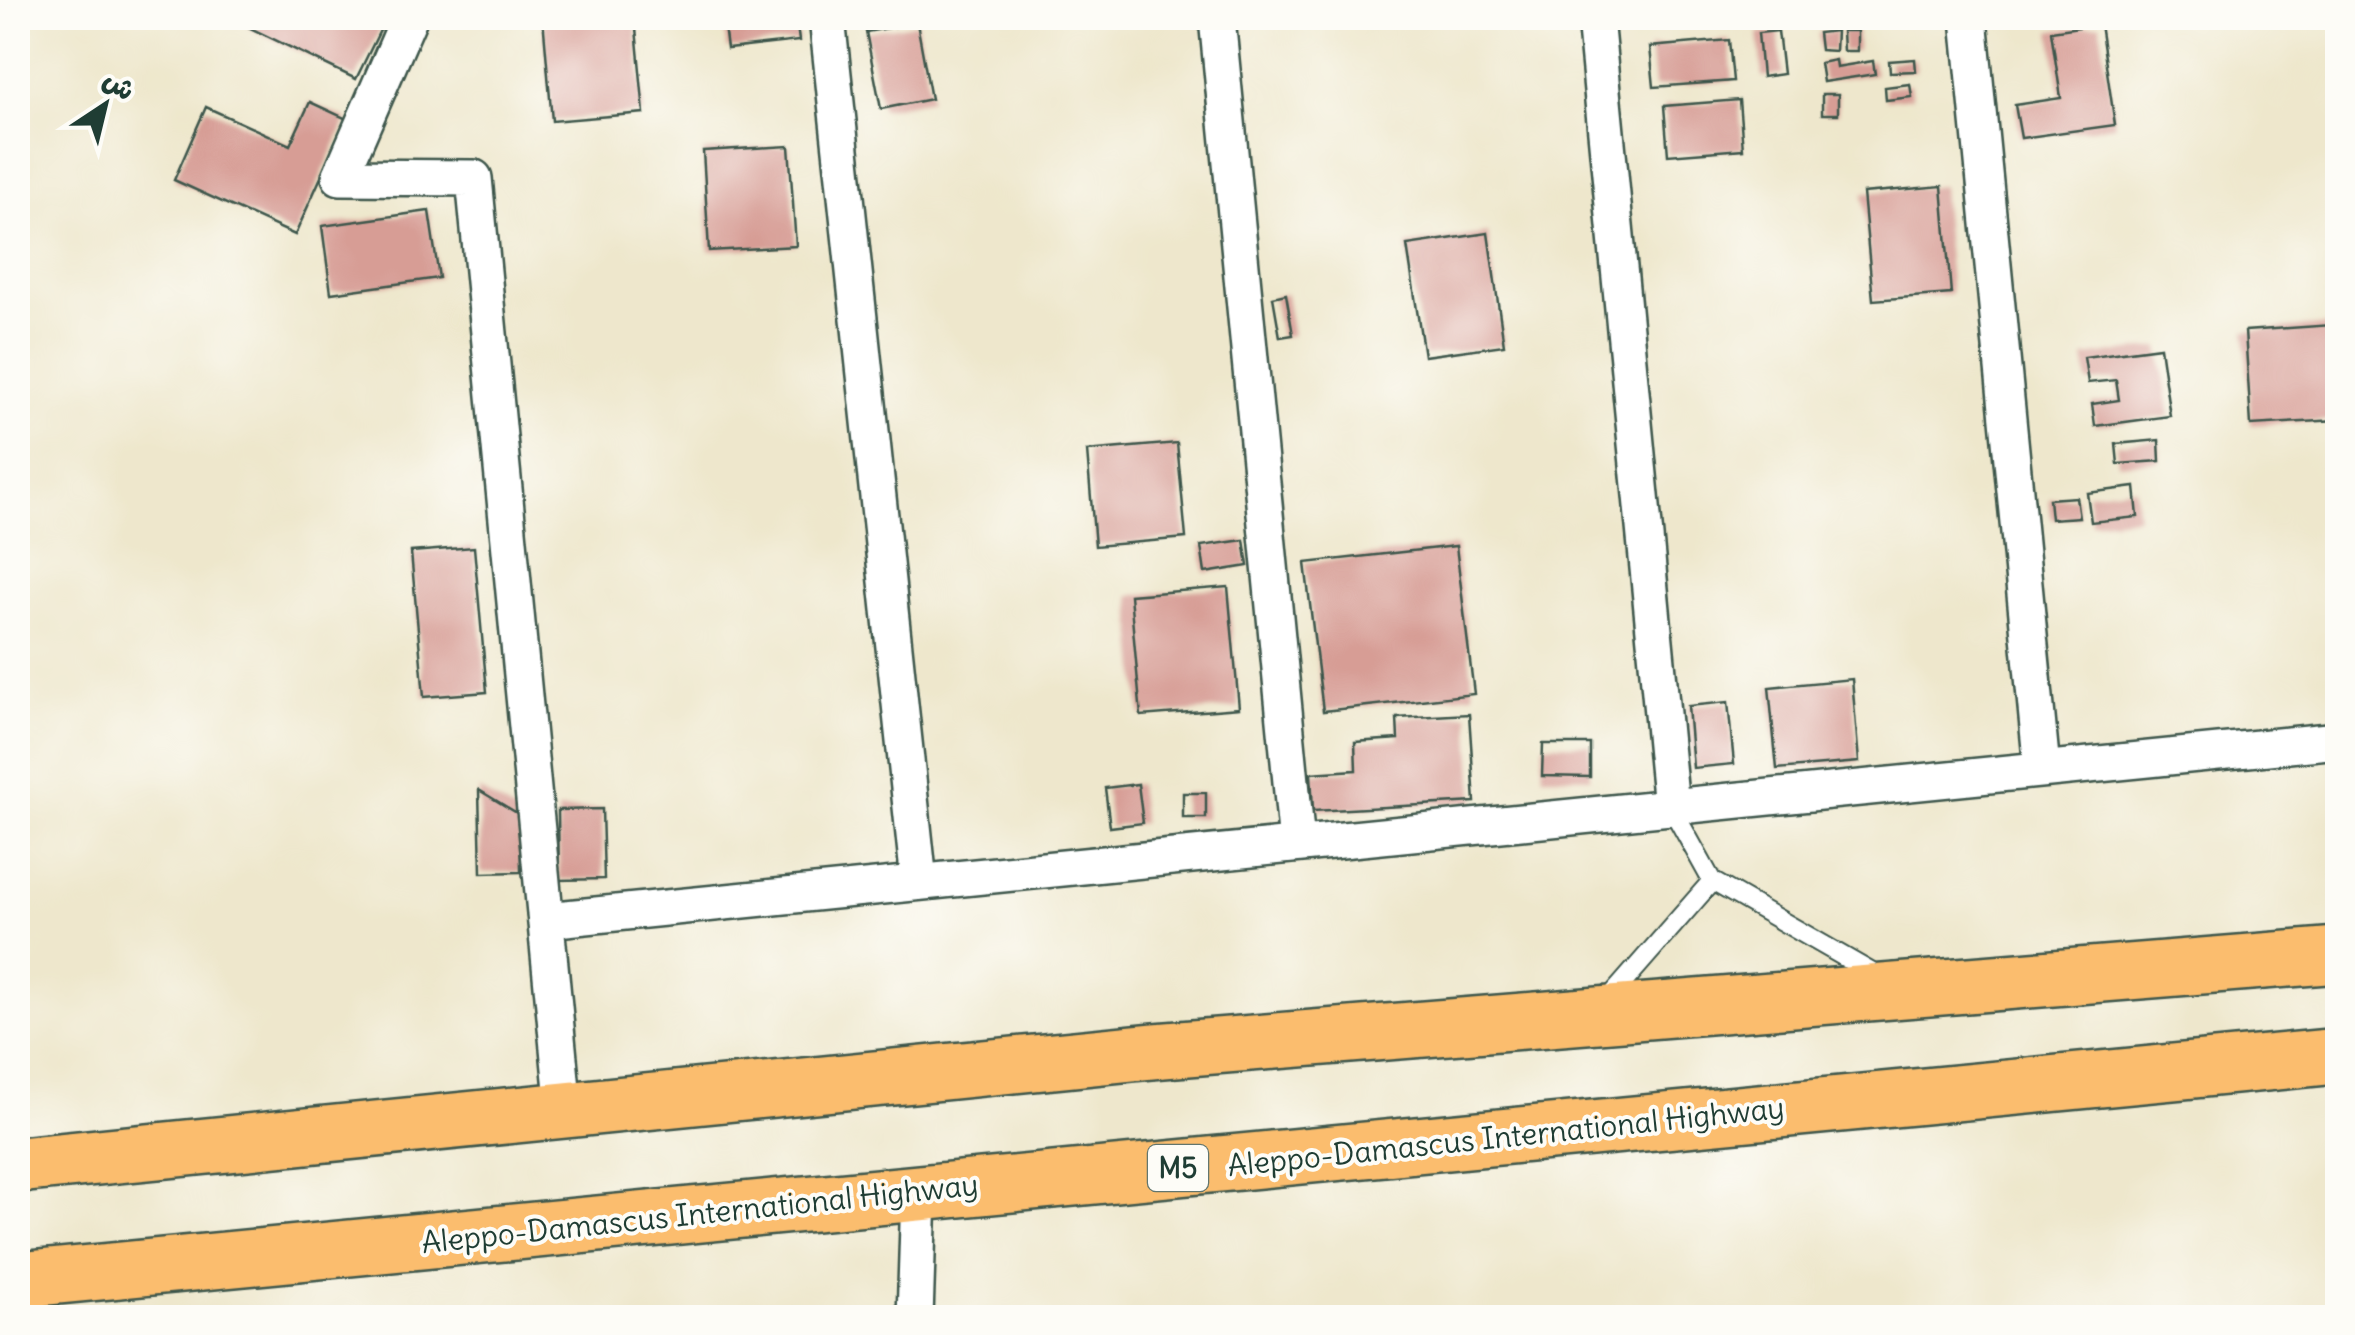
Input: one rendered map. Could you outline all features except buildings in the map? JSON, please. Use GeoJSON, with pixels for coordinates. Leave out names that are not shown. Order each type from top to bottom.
{"type":"FeatureCollection","features":[{"type":"Feature","properties":{"kind":"highway"},"geometry":{"type":"LineString","coordinates":[[18,1165],[1153,1051],[2338,955]]}},
{"type":"Feature","properties":{"kind":"highway","name":"Aleppo-Damascus International Highway"},"geometry":{"type":"LineString","coordinates":[[18,1280],[2338,1056]]}},
{"type":"Feature","properties":{"kind":"street"},"geometry":{"type":"LineString","coordinates":[[409,18],[340,177],[474,178],[564,1110]]}},
{"type":"Feature","properties":{"kind":"street"},"geometry":{"type":"LineString","coordinates":[[827,18],[919,882]]}},
{"type":"Feature","properties":{"kind":"street"},"geometry":{"type":"LineString","coordinates":[[1217,18],[1298,844]]}},
{"type":"Feature","properties":{"kind":"street"},"geometry":{"type":"LineString","coordinates":[[1595,18],[1671,806]]}},
{"type":"Feature","properties":{"kind":"street"},"geometry":{"type":"LineString","coordinates":[[1969,18],[2042,770]]}},
{"type":"Feature","properties":{"kind":"street"},"geometry":{"type":"LineString","coordinates":[[546,920],[2338,740]]}},
{"type":"Feature","properties":{"kind":"street"},"geometry":{"type":"LineString","coordinates":[[914,1318],[919,1193]]}},
{"type":"Feature","properties":{"kind":"lane"},"geometry":{"type":"LineString","coordinates":[[1671,806],[1712,881],[1904,990]]}},
{"type":"Feature","properties":{"kind":"lane"},"geometry":{"type":"LineString","coordinates":[[1593,1016],[1712,881]]}},
{"type":"Feature","properties":{"kind":"path"},"geometry":{"type":"LineString","coordinates":[[2330,18],[2338,47]]}}]}
